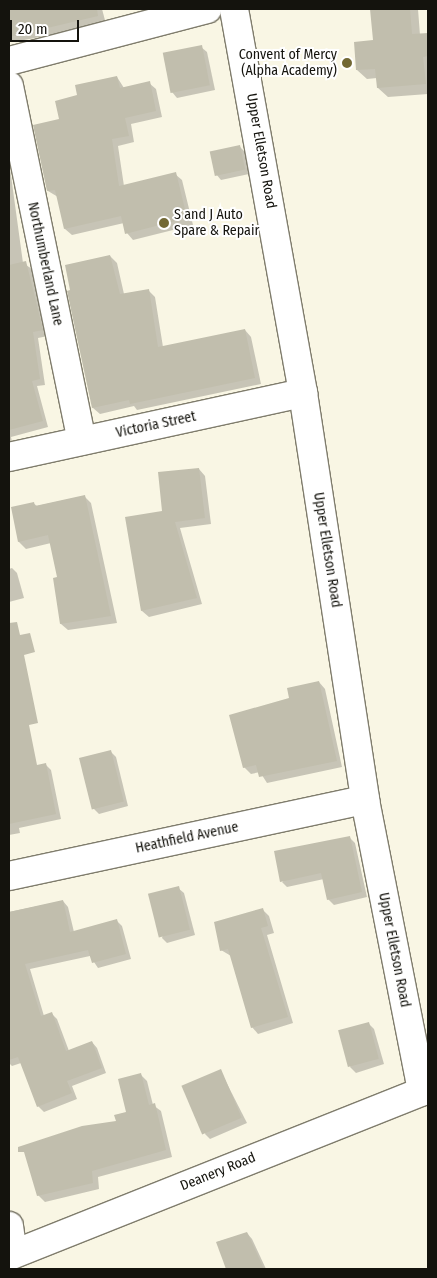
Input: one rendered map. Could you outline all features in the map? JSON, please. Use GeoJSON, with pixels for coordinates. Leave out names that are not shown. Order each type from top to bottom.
{"type":"FeatureCollection","features":[{"type":"Feature","properties":{"kind":"street"},"geometry":{"type":"LineString","coordinates":[[9,61],[208,9]]}},
{"type":"Feature","properties":{"kind":"street","name":"Upper Elletson Road"},"geometry":{"type":"LineString","coordinates":[[234,9],[303,393],[365,800],[425,1090]]}},
{"type":"Feature","properties":{"kind":"street","name":"Northumberland Lane"},"geometry":{"type":"LineString","coordinates":[[9,86],[82,441]]}},
{"type":"Feature","properties":{"kind":"street","name":"Victoria Street"},"geometry":{"type":"LineString","coordinates":[[9,457],[303,393]]}},
{"type":"Feature","properties":{"kind":"street","name":"Heathfield Avenue"},"geometry":{"type":"LineString","coordinates":[[9,876],[365,800]]}},
{"type":"Feature","properties":{"kind":"street","name":"Deanery Road"},"geometry":{"type":"LineString","coordinates":[[11,1255],[425,1090]]}},
{"type":"Feature","properties":{"kind":"street"},"geometry":{"type":"LineString","coordinates":[[9,1226],[11,1255]]}},
{"type":"Feature","properties":{"kind":"building"},"geometry":{"type":"Polygon","coordinates":[[[9,9],[97,9],[98,16],[9,37],[9,9]]]}},
{"type":"Feature","properties":{"kind":"building"},"geometry":{"type":"Polygon","coordinates":[[[370,9],[410,9],[412,34],[428,33],[428,56],[423,57],[426,84],[377,88],[375,69],[356,70],[354,42],[373,40],[370,9]]]}},
{"type":"Feature","properties":{"kind":"building"},"geometry":{"type":"Polygon","coordinates":[[[202,45],[210,85],[171,93],[163,53],[202,45]]]}},
{"type":"Feature","properties":{"kind":"building"},"geometry":{"type":"Polygon","coordinates":[[[117,76],[120,88],[150,81],[156,111],[125,118],[129,136],[112,139],[119,186],[176,172],[187,218],[125,234],[121,216],[64,229],[55,190],[47,191],[33,125],[59,119],[55,101],[77,95],[75,85],[117,76]]]}},
{"type":"Feature","properties":{"kind":"building"},"geometry":{"type":"Polygon","coordinates":[[[240,145],[245,169],[215,176],[210,151],[240,145]]]}},
{"type":"Feature","properties":{"kind":"building"},"geometry":{"type":"Polygon","coordinates":[[[110,255],[120,294],[149,289],[158,347],[245,329],[255,378],[130,404],[129,400],[92,408],[67,291],[70,290],[65,265],[110,255]]]}},
{"type":"Feature","properties":{"kind":"building"},"geometry":{"type":"Polygon","coordinates":[[[26,261],[43,330],[33,332],[40,379],[32,381],[43,421],[9,430],[9,265],[26,261]]]}},
{"type":"Feature","properties":{"kind":"building"},"geometry":{"type":"Polygon","coordinates":[[[199,468],[205,518],[175,522],[197,598],[141,611],[125,517],[162,511],[158,472],[199,468]]]}},
{"type":"Feature","properties":{"kind":"building"},"geometry":{"type":"Polygon","coordinates":[[[85,495],[111,616],[60,624],[53,578],[57,577],[48,535],[18,542],[11,507],[34,502],[35,506],[85,495]]]}},
{"type":"Feature","properties":{"kind":"building"},"geometry":{"type":"Polygon","coordinates":[[[17,622],[20,635],[30,633],[35,652],[24,655],[38,723],[29,725],[37,765],[46,763],[56,814],[9,824],[9,623],[17,622]]]}},
{"type":"Feature","properties":{"kind":"building"},"geometry":{"type":"Polygon","coordinates":[[[319,681],[337,761],[259,777],[256,765],[243,768],[229,715],[289,698],[287,688],[319,681]]]}},
{"type":"Feature","properties":{"kind":"building"},"geometry":{"type":"Polygon","coordinates":[[[111,750],[124,801],[92,809],[79,758],[111,750]]]}},
{"type":"Feature","properties":{"kind":"building"},"geometry":{"type":"Polygon","coordinates":[[[350,836],[362,892],[327,900],[321,873],[280,882],[274,851],[350,836]]]}},
{"type":"Feature","properties":{"kind":"building"},"geometry":{"type":"Polygon","coordinates":[[[179,886],[190,930],[159,937],[148,894],[179,886]]]}},
{"type":"Feature","properties":{"kind":"building"},"geometry":{"type":"Polygon","coordinates":[[[63,900],[70,932],[117,919],[126,954],[92,963],[88,950],[25,964],[41,1016],[52,1012],[66,1051],[92,1041],[102,1068],[67,1081],[72,1093],[37,1107],[18,1057],[9,1060],[9,912],[63,900]]]}},
{"type":"Feature","properties":{"kind":"building"},"geometry":{"type":"Polygon","coordinates":[[[263,908],[268,926],[261,928],[288,1017],[251,1028],[228,949],[220,951],[214,922],[263,908]]]}},
{"type":"Feature","properties":{"kind":"building"},"geometry":{"type":"Polygon","coordinates":[[[369,1022],[379,1059],[348,1067],[338,1030],[369,1022]]]}},
{"type":"Feature","properties":{"kind":"building"},"geometry":{"type":"Polygon","coordinates":[[[221,1069],[242,1118],[202,1135],[181,1086],[221,1069]]]}},
{"type":"Feature","properties":{"kind":"building"},"geometry":{"type":"Polygon","coordinates":[[[141,1073],[149,1105],[155,1103],[166,1150],[92,1171],[93,1183],[37,1196],[24,1152],[18,1152],[18,1147],[82,1126],[116,1121],[114,1115],[126,1112],[118,1079],[141,1073]]]}},
{"type":"Feature","properties":{"kind":"building"},"geometry":{"type":"Polygon","coordinates":[[[247,1232],[264,1269],[226,1269],[216,1242],[247,1232]]]}},
{"type":"Feature","properties":{"kind":"place","name":"Convent of Mercy (Alpha Academy)"},"geometry":{"type":"Point","coordinates":[347,63]}},
{"type":"Feature","properties":{"kind":"place","name":"S and J Auto Spare & Repair"},"geometry":{"type":"Point","coordinates":[164,223]}}]}
